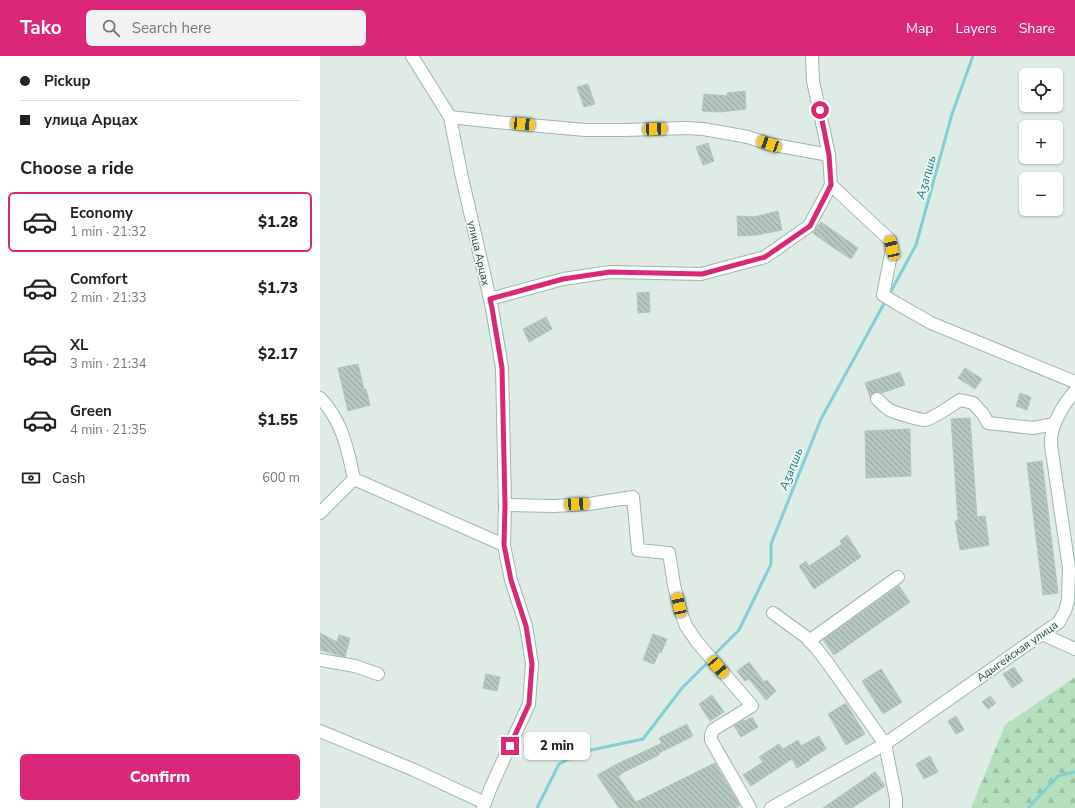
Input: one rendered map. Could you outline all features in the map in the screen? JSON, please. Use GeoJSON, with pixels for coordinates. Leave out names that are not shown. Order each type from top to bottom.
{"type":"FeatureCollection","features":[{"type":"Feature","properties":{"kind":"street","name":"улица Арцах"},"geometry":{"type":"LineString","coordinates":[[412,56],[450,117],[461,173],[492,308],[502,368],[505,505],[504,545],[511,580],[526,626],[532,664],[529,704],[491,787],[484,806]]}},
{"type":"Feature","properties":{"kind":"street"},"geometry":{"type":"LineString","coordinates":[[490,299],[563,279],[610,272],[702,274],[765,257],[810,226],[831,185],[829,155],[813,81],[812,56]]}},
{"type":"Feature","properties":{"kind":"street"},"geometry":{"type":"LineString","coordinates":[[450,117],[585,130],[703,129],[748,137],[775,146],[829,155]]}},
{"type":"Feature","properties":{"kind":"street"},"geometry":{"type":"LineString","coordinates":[[831,185],[890,240],[892,248],[883,294],[931,323],[1075,382]]}},
{"type":"Feature","properties":{"kind":"street","name":"Адыгейская улица"},"geometry":{"type":"LineString","coordinates":[[771,808],[885,744],[1059,622],[1065,611],[1068,600],[1069,568],[1051,438],[1054,424],[1075,390]]}},
{"type":"Feature","properties":{"kind":"street"},"geometry":{"type":"LineString","coordinates":[[320,398],[340,427],[348,450],[354,479]]}},
{"type":"Feature","properties":{"kind":"street"},"geometry":{"type":"LineString","coordinates":[[877,399],[890,411],[925,420],[939,414],[960,400],[973,403],[988,422],[1033,428],[1054,424]]}},
{"type":"Feature","properties":{"kind":"street"},"geometry":{"type":"LineString","coordinates":[[320,513],[354,479]]}},
{"type":"Feature","properties":{"kind":"street"},"geometry":{"type":"LineString","coordinates":[[354,479],[504,545]]}},
{"type":"Feature","properties":{"kind":"street"},"geometry":{"type":"LineString","coordinates":[[505,505],[554,506],[589,504],[633,497],[638,550],[669,553],[674,585],[686,626],[696,642],[752,706],[713,730],[711,734],[711,740],[750,808]]}},
{"type":"Feature","properties":{"kind":"street"},"geometry":{"type":"LineString","coordinates":[[809,641],[898,577]]}},
{"type":"Feature","properties":{"kind":"street"},"geometry":{"type":"LineString","coordinates":[[773,613],[806,637],[827,662],[885,744],[896,799],[896,808]]}},
{"type":"Feature","properties":{"kind":"street"},"geometry":{"type":"LineString","coordinates":[[1042,634],[1075,649]]}},
{"type":"Feature","properties":{"kind":"street"},"geometry":{"type":"LineString","coordinates":[[320,660],[355,666],[378,674]]}},
{"type":"Feature","properties":{"kind":"street"},"geometry":{"type":"LineString","coordinates":[[320,731],[414,770],[484,806]]}},
{"type":"Feature","properties":{"kind":"green space"},"geometry":{"type":"Polygon","coordinates":[[[1075,677],[1075,808],[971,808],[1005,725],[1075,677]]]}},
{"type":"Feature","properties":{"kind":"building"},"geometry":{"type":"Polygon","coordinates":[[[588,84],[595,104],[584,107],[577,87],[588,84]]]}},
{"type":"Feature","properties":{"kind":"building"},"geometry":{"type":"Polygon","coordinates":[[[745,91],[746,109],[720,112],[702,111],[704,94],[728,96],[727,93],[745,91]]]}},
{"type":"Feature","properties":{"kind":"building"},"geometry":{"type":"Polygon","coordinates":[[[708,143],[714,161],[703,165],[696,147],[708,143]]]}},
{"type":"Feature","properties":{"kind":"building"},"geometry":{"type":"Polygon","coordinates":[[[778,211],[782,230],[757,235],[738,236],[737,216],[754,217],[778,211]]]}},
{"type":"Feature","properties":{"kind":"building"},"geometry":{"type":"Polygon","coordinates":[[[821,222],[858,248],[851,259],[813,233],[821,222]]]}},
{"type":"Feature","properties":{"kind":"building"},"geometry":{"type":"Polygon","coordinates":[[[649,292],[650,312],[638,313],[637,293],[649,292]]]}},
{"type":"Feature","properties":{"kind":"building"},"geometry":{"type":"Polygon","coordinates":[[[546,317],[552,329],[529,342],[523,329],[546,317]]]}},
{"type":"Feature","properties":{"kind":"building"},"geometry":{"type":"Polygon","coordinates":[[[358,364],[364,389],[366,389],[370,405],[348,411],[338,368],[358,364]]]}},
{"type":"Feature","properties":{"kind":"building"},"geometry":{"type":"Polygon","coordinates":[[[965,368],[982,379],[975,389],[958,378],[965,368]]]}},
{"type":"Feature","properties":{"kind":"building"},"geometry":{"type":"Polygon","coordinates":[[[900,372],[905,385],[882,393],[875,392],[870,397],[865,383],[900,372]]]}},
{"type":"Feature","properties":{"kind":"building"},"geometry":{"type":"Polygon","coordinates":[[[1020,393],[1031,397],[1027,410],[1016,406],[1020,393]]]}},
{"type":"Feature","properties":{"kind":"building"},"geometry":{"type":"Polygon","coordinates":[[[970,418],[977,517],[985,516],[989,545],[960,550],[955,521],[958,520],[951,419],[970,418]]]}},
{"type":"Feature","properties":{"kind":"building"},"geometry":{"type":"Polygon","coordinates":[[[910,429],[911,476],[866,478],[865,431],[910,429]]]}},
{"type":"Feature","properties":{"kind":"building"},"geometry":{"type":"Polygon","coordinates":[[[1042,461],[1058,593],[1043,595],[1027,463],[1042,461]]]}},
{"type":"Feature","properties":{"kind":"building"},"geometry":{"type":"Polygon","coordinates":[[[847,535],[861,557],[814,589],[799,566],[806,561],[809,566],[842,544],[840,541],[847,535]]]}},
{"type":"Feature","properties":{"kind":"building"},"geometry":{"type":"Polygon","coordinates":[[[899,586],[910,602],[834,655],[823,640],[899,586]]]}},
{"type":"Feature","properties":{"kind":"building"},"geometry":{"type":"Polygon","coordinates":[[[320,633],[337,642],[339,635],[350,638],[345,657],[320,650],[320,633]]]}},
{"type":"Feature","properties":{"kind":"building"},"geometry":{"type":"Polygon","coordinates":[[[653,634],[667,639],[654,664],[643,660],[653,634]]]}},
{"type":"Feature","properties":{"kind":"building"},"geometry":{"type":"Polygon","coordinates":[[[749,662],[764,682],[767,680],[776,691],[766,700],[749,679],[745,681],[737,671],[749,662]]]}},
{"type":"Feature","properties":{"kind":"building"},"geometry":{"type":"Polygon","coordinates":[[[1014,667],[1023,681],[1012,688],[1003,674],[1014,667]]]}},
{"type":"Feature","properties":{"kind":"building"},"geometry":{"type":"Polygon","coordinates":[[[881,669],[902,702],[883,714],[862,681],[881,669]]]}},
{"type":"Feature","properties":{"kind":"building"},"geometry":{"type":"Polygon","coordinates":[[[486,674],[500,677],[497,691],[483,688],[486,674]]]}},
{"type":"Feature","properties":{"kind":"building"},"geometry":{"type":"Polygon","coordinates":[[[712,695],[724,712],[710,721],[699,704],[712,695]]]}},
{"type":"Feature","properties":{"kind":"building"},"geometry":{"type":"Polygon","coordinates":[[[990,696],[996,703],[988,709],[982,702],[990,696]]]}},
{"type":"Feature","properties":{"kind":"building"},"geometry":{"type":"Polygon","coordinates":[[[846,703],[865,734],[846,745],[828,714],[846,703]]]}},
{"type":"Feature","properties":{"kind":"building"},"geometry":{"type":"Polygon","coordinates":[[[956,716],[964,730],[956,734],[948,721],[956,716]]]}},
{"type":"Feature","properties":{"kind":"building"},"geometry":{"type":"Polygon","coordinates":[[[752,717],[758,727],[741,737],[734,726],[752,717]]]}},
{"type":"Feature","properties":{"kind":"building"},"geometry":{"type":"Polygon","coordinates":[[[687,724],[693,736],[618,776],[636,802],[715,763],[740,806],[735,808],[619,808],[597,775],[662,743],[659,738],[687,724]]]}},
{"type":"Feature","properties":{"kind":"building"},"geometry":{"type":"Polygon","coordinates":[[[819,736],[826,749],[797,768],[792,759],[751,786],[743,775],[763,762],[759,757],[779,744],[783,749],[798,740],[801,746],[819,736]]]}},
{"type":"Feature","properties":{"kind":"building"},"geometry":{"type":"Polygon","coordinates":[[[930,756],[938,772],[924,779],[916,764],[930,756]]]}},
{"type":"Feature","properties":{"kind":"building"},"geometry":{"type":"Polygon","coordinates":[[[875,772],[885,786],[852,808],[823,808],[875,772]]]}},
{"type":"Feature","properties":{"kind":"waterway","name":"Аӡаԥшь"},"geometry":{"type":"LineString","coordinates":[[889,295],[916,245],[952,114],[973,56]]}},
{"type":"Feature","properties":{"kind":"waterway","name":"Аӡаԥшь"},"geometry":{"type":"LineString","coordinates":[[713,656],[739,630],[771,564],[771,544],[821,419],[886,300]]}},
{"type":"Feature","properties":{"kind":"waterway","name":"Аӡаԥшь"},"geometry":{"type":"LineString","coordinates":[[537,808],[559,764],[582,752],[643,739],[682,688],[710,660]]}},
{"type":"Feature","properties":{"kind":"waterway"},"geometry":{"type":"LineString","coordinates":[[1028,808],[1058,776],[1075,772]]}},
{"type":"Feature","properties":{"kind":"route"},"geometry":{"type":"LineString","coordinates":[[510,746],[529,704],[532,664],[526,626],[511,580],[504,545],[505,505],[502,368],[490,299],[563,279],[610,272],[702,274],[765,257],[810,226],[831,185],[829,155],[820,110]]}}]}
